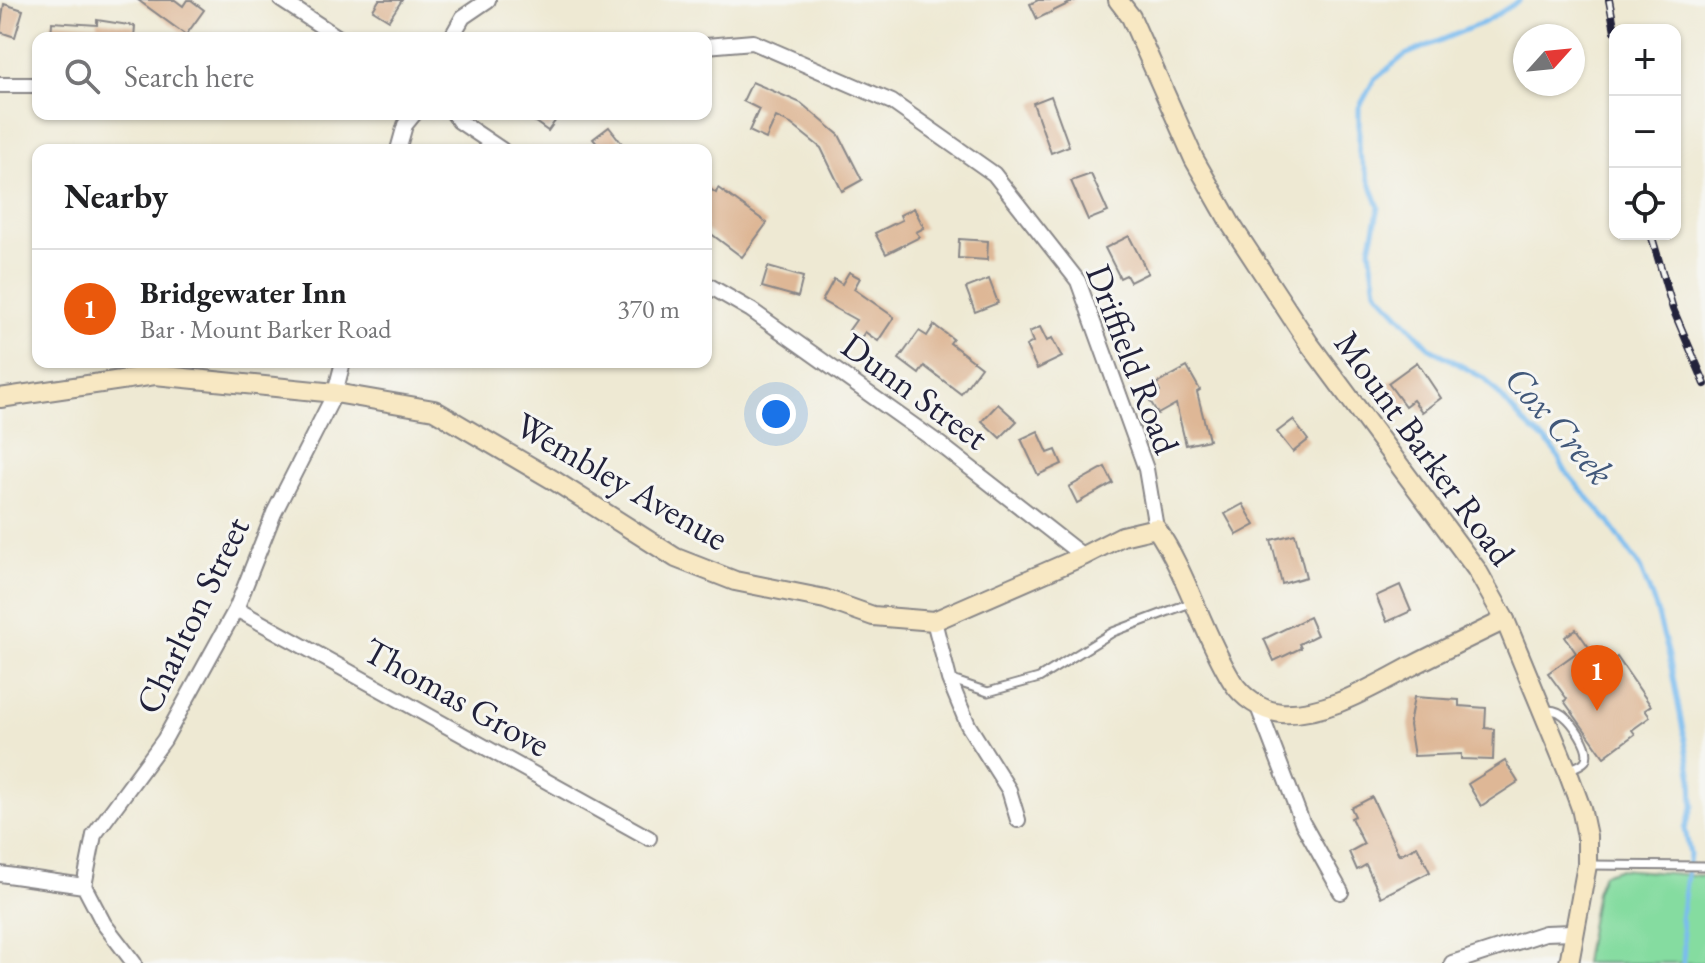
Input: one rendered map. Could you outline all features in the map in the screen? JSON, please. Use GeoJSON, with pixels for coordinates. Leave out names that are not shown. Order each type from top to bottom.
{"type":"FeatureCollection","features":[{"type":"Feature","properties":{"kind":"street"},"geometry":{"type":"LineString","coordinates":[[281,0],[330,32]]}},
{"type":"Feature","properties":{"kind":"street"},"geometry":{"type":"LineString","coordinates":[[454,32],[463,17],[488,0]]}},
{"type":"Feature","properties":{"kind":"street","name":"Mount Barker Road"},"geometry":{"type":"LineString","coordinates":[[1118,0],[1131,17],[1194,159],[1232,226],[1308,342],[1477,570],[1505,620],[1567,770],[1587,836],[1587,865],[1570,957]]}},
{"type":"Feature","properties":{"kind":"street","name":"Driffield Road"},"geometry":{"type":"LineString","coordinates":[[712,45],[753,42],[892,102],[994,174],[1078,281],[1146,469],[1156,528]]}},
{"type":"Feature","properties":{"kind":"street"},"geometry":{"type":"LineString","coordinates":[[0,85],[32,85]]}},
{"type":"Feature","properties":{"kind":"street"},"geometry":{"type":"LineString","coordinates":[[400,144],[409,120]]}},
{"type":"Feature","properties":{"kind":"street"},"geometry":{"type":"LineString","coordinates":[[458,120],[493,144]]}},
{"type":"Feature","properties":{"kind":"street","name":"Dunn Street"},"geometry":{"type":"LineString","coordinates":[[712,287],[751,310],[941,445],[1083,556]]}},
{"type":"Feature","properties":{"kind":"street","name":"Charlton Street"},"geometry":{"type":"LineString","coordinates":[[84,886],[94,835],[164,740],[236,609],[274,513],[335,393],[341,368]]}},
{"type":"Feature","properties":{"kind":"street","name":"Wembley Avenue"},"geometry":{"type":"LineString","coordinates":[[0,398],[155,375],[335,393],[434,410],[555,481],[676,558],[735,581],[825,599],[873,616],[934,621],[1122,536],[1156,528]]}},
{"type":"Feature","properties":{"kind":"street"},"geometry":{"type":"LineString","coordinates":[[1156,528],[1169,548],[1234,684],[1258,707],[1302,822],[1341,892]]}},
{"type":"Feature","properties":{"kind":"street","name":"Thomas Grove"},"geometry":{"type":"LineString","coordinates":[[236,609],[649,838]]}},
{"type":"Feature","properties":{"kind":"street"},"geometry":{"type":"LineString","coordinates":[[1258,707],[1281,713],[1307,711],[1347,699],[1505,620]]}},
{"type":"Feature","properties":{"kind":"street"},"geometry":{"type":"LineString","coordinates":[[934,621],[949,679],[968,725],[1009,790],[1018,820]]}},
{"type":"Feature","properties":{"kind":"street"},"geometry":{"type":"LineString","coordinates":[[0,874],[84,886],[104,924],[134,963]]}},
{"type":"Feature","properties":{"kind":"street"},"geometry":{"type":"LineString","coordinates":[[1452,963],[1532,937],[1573,932]]}},
{"type":"Feature","properties":{"kind":"lane"},"geometry":{"type":"LineString","coordinates":[[949,679],[988,692],[1039,678],[1113,632],[1193,602]]}},
{"type":"Feature","properties":{"kind":"lane"},"geometry":{"type":"LineString","coordinates":[[1587,865],[1705,866]]}},
{"type":"Feature","properties":{"kind":"green space"},"geometry":{"type":"Polygon","coordinates":[[[1618,869],[1705,876],[1705,963],[1584,963],[1596,892],[1603,874],[1618,869]]]}},
{"type":"Feature","properties":{"kind":"building"},"geometry":{"type":"Polygon","coordinates":[[[138,0],[175,0],[183,6],[191,0],[204,10],[188,32],[182,32],[138,0]]]}},
{"type":"Feature","properties":{"kind":"building"},"geometry":{"type":"Polygon","coordinates":[[[379,0],[402,0],[389,20],[373,10],[379,0]]]}},
{"type":"Feature","properties":{"kind":"building"},"geometry":{"type":"Polygon","coordinates":[[[1038,0],[1076,0],[1037,19],[1030,4],[1038,0]]]}},
{"type":"Feature","properties":{"kind":"building"},"geometry":{"type":"Polygon","coordinates":[[[4,4],[23,10],[15,37],[0,32],[4,4]]]}},
{"type":"Feature","properties":{"kind":"building"},"geometry":{"type":"Polygon","coordinates":[[[97,20],[135,26],[134,32],[51,32],[52,22],[97,25],[97,20]]]}},
{"type":"Feature","properties":{"kind":"building"},"geometry":{"type":"Polygon","coordinates":[[[752,82],[801,103],[839,135],[862,180],[842,191],[821,148],[791,124],[776,117],[766,139],[749,131],[759,109],[743,101],[752,82]]]}},
{"type":"Feature","properties":{"kind":"building"},"geometry":{"type":"Polygon","coordinates":[[[1051,96],[1069,146],[1051,153],[1033,103],[1051,96]]]}},
{"type":"Feature","properties":{"kind":"building"},"geometry":{"type":"Polygon","coordinates":[[[532,120],[556,120],[548,131],[532,120]]]}},
{"type":"Feature","properties":{"kind":"building"},"geometry":{"type":"Polygon","coordinates":[[[609,127],[622,144],[597,144],[593,139],[609,127]]]}},
{"type":"Feature","properties":{"kind":"building"},"geometry":{"type":"Polygon","coordinates":[[[1091,174],[1108,212],[1088,220],[1071,181],[1091,174]]]}},
{"type":"Feature","properties":{"kind":"building"},"geometry":{"type":"Polygon","coordinates":[[[718,188],[767,223],[742,257],[712,234],[712,190],[716,193],[718,188]]]}},
{"type":"Feature","properties":{"kind":"building"},"geometry":{"type":"Polygon","coordinates":[[[914,208],[924,228],[916,232],[920,237],[886,254],[875,233],[902,220],[900,215],[914,208]]]}},
{"type":"Feature","properties":{"kind":"building"},"geometry":{"type":"Polygon","coordinates":[[[1129,236],[1148,273],[1130,282],[1126,275],[1120,278],[1105,248],[1129,236]]]}},
{"type":"Feature","properties":{"kind":"building"},"geometry":{"type":"Polygon","coordinates":[[[959,239],[988,241],[987,260],[958,258],[959,239]]]}},
{"type":"Feature","properties":{"kind":"building"},"geometry":{"type":"Polygon","coordinates":[[[768,267],[803,277],[798,297],[762,287],[768,267]]]}},
{"type":"Feature","properties":{"kind":"building"},"geometry":{"type":"Polygon","coordinates":[[[849,272],[860,278],[854,289],[894,317],[878,341],[865,332],[861,338],[849,330],[856,320],[822,301],[834,279],[842,284],[849,272]]]}},
{"type":"Feature","properties":{"kind":"building"},"geometry":{"type":"Polygon","coordinates":[[[989,279],[998,303],[975,312],[966,288],[989,279]]]}},
{"type":"Feature","properties":{"kind":"building"},"geometry":{"type":"Polygon","coordinates":[[[934,325],[953,339],[950,343],[981,367],[961,394],[924,366],[919,374],[899,359],[919,331],[927,336],[934,325]]]}},
{"type":"Feature","properties":{"kind":"building"},"geometry":{"type":"Polygon","coordinates":[[[1040,327],[1047,341],[1052,338],[1062,357],[1037,369],[1026,346],[1033,342],[1029,332],[1040,327]]]}},
{"type":"Feature","properties":{"kind":"building"},"geometry":{"type":"Polygon","coordinates":[[[1417,362],[1441,398],[1422,412],[1413,400],[1405,406],[1388,383],[1417,362]]]}},
{"type":"Feature","properties":{"kind":"building"},"geometry":{"type":"Polygon","coordinates":[[[1187,367],[1200,390],[1197,392],[1209,440],[1186,445],[1176,404],[1158,414],[1149,399],[1160,392],[1156,384],[1187,367]]]}},
{"type":"Feature","properties":{"kind":"building"},"geometry":{"type":"Polygon","coordinates":[[[998,404],[1017,421],[1000,438],[982,421],[998,404]]]}},
{"type":"Feature","properties":{"kind":"building"},"geometry":{"type":"Polygon","coordinates":[[[1293,420],[1308,440],[1293,452],[1277,432],[1293,420]]]}},
{"type":"Feature","properties":{"kind":"building"},"geometry":{"type":"Polygon","coordinates":[[[1038,431],[1048,453],[1056,450],[1062,464],[1038,475],[1021,439],[1038,431]]]}},
{"type":"Feature","properties":{"kind":"building"},"geometry":{"type":"Polygon","coordinates":[[[1105,467],[1113,483],[1077,503],[1069,487],[1105,467]]]}},
{"type":"Feature","properties":{"kind":"building"},"geometry":{"type":"Polygon","coordinates":[[[1243,504],[1255,525],[1237,535],[1225,514],[1243,504]]]}},
{"type":"Feature","properties":{"kind":"building"},"geometry":{"type":"Polygon","coordinates":[[[1295,534],[1306,577],[1282,584],[1271,540],[1295,534]]]}},
{"type":"Feature","properties":{"kind":"building"},"geometry":{"type":"Polygon","coordinates":[[[1400,585],[1411,611],[1387,622],[1376,596],[1400,585]]]}},
{"type":"Feature","properties":{"kind":"building"},"geometry":{"type":"Polygon","coordinates":[[[1309,617],[1317,635],[1299,644],[1301,648],[1274,661],[1264,639],[1309,617]]]}},
{"type":"Feature","properties":{"kind":"building"},"geometry":{"type":"Polygon","coordinates":[[[1576,629],[1603,667],[1617,657],[1651,706],[1645,710],[1650,717],[1632,730],[1635,734],[1604,757],[1548,673],[1576,653],[1565,637],[1576,629]]]}},
{"type":"Feature","properties":{"kind":"building"},"geometry":{"type":"Polygon","coordinates":[[[1414,697],[1459,700],[1459,706],[1486,708],[1485,728],[1494,729],[1493,760],[1461,759],[1461,754],[1414,756],[1409,725],[1414,697]]]}},
{"type":"Feature","properties":{"kind":"building"},"geometry":{"type":"Polygon","coordinates":[[[1505,761],[1518,782],[1481,806],[1468,784],[1505,761]]]}},
{"type":"Feature","properties":{"kind":"building"},"geometry":{"type":"Polygon","coordinates":[[[1372,797],[1399,855],[1417,846],[1430,872],[1381,897],[1366,865],[1357,870],[1349,852],[1364,844],[1351,818],[1355,816],[1351,808],[1372,797]]]}},
{"type":"Feature","properties":{"kind":"waterway","name":"Cox Creek"},"geometry":{"type":"LineString","coordinates":[[1520,0],[1485,22],[1405,55],[1374,80],[1359,108],[1359,153],[1379,207],[1370,249],[1376,290],[1430,348],[1485,379],[1524,423],[1553,448],[1566,472],[1608,521],[1640,567],[1656,608],[1669,656],[1692,778],[1693,805],[1685,829],[1690,854],[1681,919],[1683,963]]}},
{"type":"Feature","properties":{"kind":"railway"},"geometry":{"type":"LineString","coordinates":[[1609,0],[1614,24]]}},
{"type":"Feature","properties":{"kind":"railway"},"geometry":{"type":"LineString","coordinates":[[1653,240],[1673,309],[1705,384]]}},
{"type":"Feature","properties":{"kind":"place","name":"Bridgewater Inn"},"geometry":{"type":"Point","coordinates":[1597,711]}}]}
